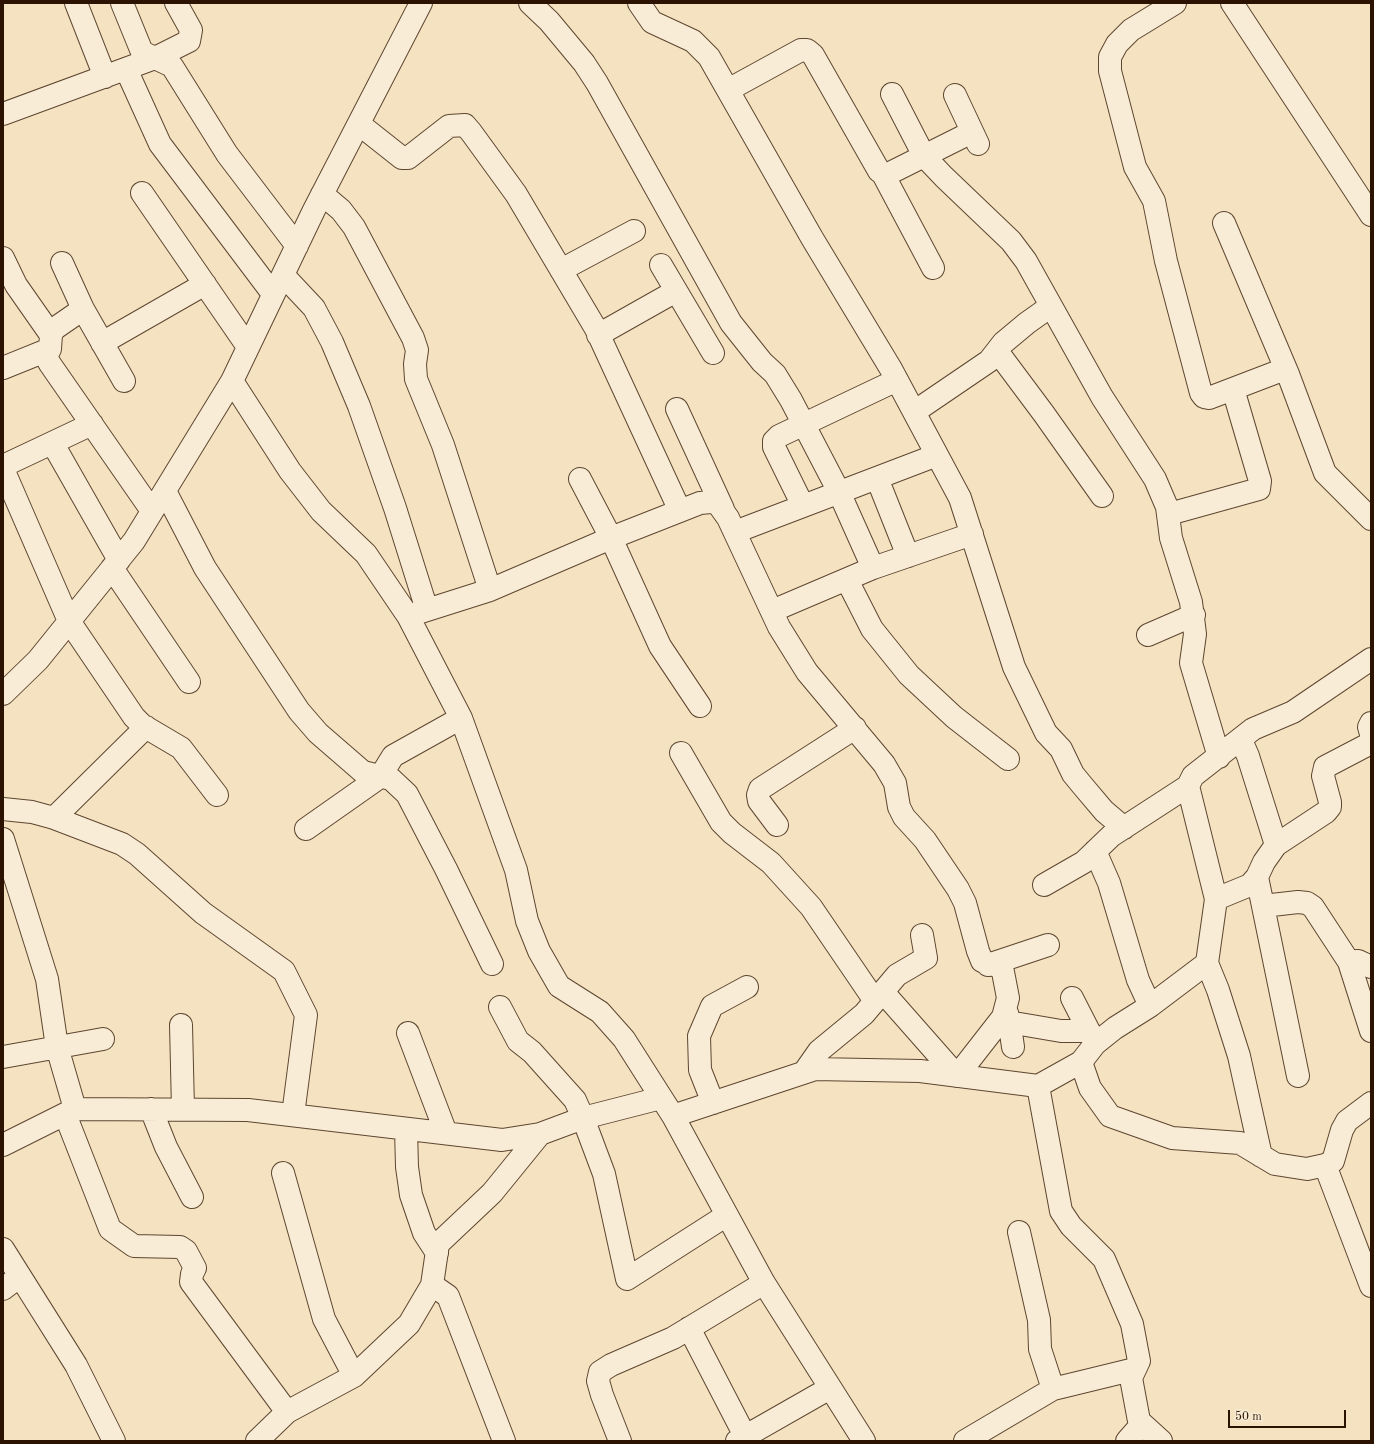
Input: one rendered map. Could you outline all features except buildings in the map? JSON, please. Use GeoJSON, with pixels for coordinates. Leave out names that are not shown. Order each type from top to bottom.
{"type":"FeatureCollection","features":[{"type":"Feature","properties":{"kind":"street"},"geometry":{"type":"LineString","coordinates":[[76,3],[105,77]]}},
{"type":"Feature","properties":{"kind":"street"},"geometry":{"type":"LineString","coordinates":[[122,3],[142,52],[172,66],[227,154],[297,246]]}},
{"type":"Feature","properties":{"kind":"street"},"geometry":{"type":"LineString","coordinates":[[3,114],[155,58],[189,41],[191,30],[176,3]]}},
{"type":"Feature","properties":{"kind":"street"},"geometry":{"type":"LineString","coordinates":[[3,694],[38,660],[134,541],[232,380],[322,194],[421,3]]}},
{"type":"Feature","properties":{"kind":"street"},"geometry":{"type":"LineString","coordinates":[[530,3],[549,21],[584,63],[597,83],[731,323],[762,362],[775,374],[791,400],[839,492],[872,568]]}},
{"type":"Feature","properties":{"kind":"street"},"geometry":{"type":"LineString","coordinates":[[638,3],[652,22],[693,41],[709,57],[812,238],[897,380],[960,498],[1014,667],[1046,733],[1061,749],[1073,774],[1104,812],[1124,828]]}},
{"type":"Feature","properties":{"kind":"street"},"geometry":{"type":"LineString","coordinates":[[1175,3],[1131,30],[1117,44],[1110,58],[1110,71],[1135,167],[1154,201],[1166,261],[1201,393],[1204,397],[1209,398],[1277,372],[1284,371],[1288,374]]}},
{"type":"Feature","properties":{"kind":"street"},"geometry":{"type":"LineString","coordinates":[[1232,3],[1371,215]]}},
{"type":"Feature","properties":{"kind":"street"},"geometry":{"type":"LineString","coordinates":[[728,90],[800,50],[807,50],[813,55],[879,171],[883,174],[933,268]]}},
{"type":"Feature","properties":{"kind":"street"},"geometry":{"type":"LineString","coordinates":[[126,69],[160,144],[273,294]]}},
{"type":"Feature","properties":{"kind":"street"},"geometry":{"type":"LineString","coordinates":[[892,94],[924,156],[944,177],[1012,241],[1026,261],[1102,397],[1155,479],[1169,514],[1171,538],[1192,602],[1194,634],[1191,663],[1219,757]]}},
{"type":"Feature","properties":{"kind":"street"},"geometry":{"type":"LineString","coordinates":[[883,174],[888,174],[924,156],[975,138],[955,95]]}},
{"type":"Feature","properties":{"kind":"street"},"geometry":{"type":"LineString","coordinates":[[358,124],[402,158],[408,158],[449,126],[465,126],[516,194],[598,335],[680,511]]}},
{"type":"Feature","properties":{"kind":"street"},"geometry":{"type":"LineString","coordinates":[[142,193],[248,347]]}},
{"type":"Feature","properties":{"kind":"street"},"geometry":{"type":"LineString","coordinates":[[322,194],[341,210],[354,227],[413,338],[417,350],[415,364],[416,379],[443,445],[490,590]]}},
{"type":"Feature","properties":{"kind":"street"},"geometry":{"type":"LineString","coordinates":[[1224,223],[1288,374],[1324,473],[1371,519]]}},
{"type":"Feature","properties":{"kind":"street"},"geometry":{"type":"LineString","coordinates":[[561,270],[634,231]]}},
{"type":"Feature","properties":{"kind":"street"},"geometry":{"type":"LineString","coordinates":[[3,258],[47,344],[92,424],[152,511]]}},
{"type":"Feature","properties":{"kind":"street"},"geometry":{"type":"LineString","coordinates":[[62,263],[83,309],[124,381]]}},
{"type":"Feature","properties":{"kind":"street"},"geometry":{"type":"LineString","coordinates":[[661,265],[713,353]]}},
{"type":"Feature","properties":{"kind":"street"},"geometry":{"type":"LineString","coordinates":[[283,275],[314,308],[332,342],[359,406],[395,508],[417,613],[461,718],[516,870],[527,921],[539,951],[559,986],[600,1012],[624,1039],[673,1116],[764,1282],[864,1441]]}},
{"type":"Feature","properties":{"kind":"street"},"geometry":{"type":"LineString","coordinates":[[102,343],[205,284]]}},
{"type":"Feature","properties":{"kind":"street"},"geometry":{"type":"LineString","coordinates":[[598,335],[676,291]]}},
{"type":"Feature","properties":{"kind":"street"},"geometry":{"type":"LineString","coordinates":[[914,412],[989,361],[1003,343],[1051,306]]}},
{"type":"Feature","properties":{"kind":"street"},"geometry":{"type":"LineString","coordinates":[[3,368],[47,344],[54,329],[83,309]]}},
{"type":"Feature","properties":{"kind":"street"},"geometry":{"type":"LineString","coordinates":[[997,351],[1102,496]]}},
{"type":"Feature","properties":{"kind":"street"},"geometry":{"type":"LineString","coordinates":[[232,380],[290,471],[321,511],[366,554],[417,613]]}},
{"type":"Feature","properties":{"kind":"street"},"geometry":{"type":"LineString","coordinates":[[803,506],[774,447],[774,441],[779,436],[897,380]]}},
{"type":"Feature","properties":{"kind":"street"},"geometry":{"type":"LineString","coordinates":[[1169,514],[1259,489],[1260,481],[1233,389]]}},
{"type":"Feature","properties":{"kind":"street"},"geometry":{"type":"LineString","coordinates":[[677,409],[779,626],[808,672],[884,764],[895,783],[899,807],[904,817],[925,840],[958,889],[965,903],[982,962],[1000,968],[1003,972],[1008,998],[1013,1047]]}},
{"type":"Feature","properties":{"kind":"street"},"geometry":{"type":"LineString","coordinates":[[92,424],[3,467],[68,622],[134,717],[146,727],[181,748],[217,795]]}},
{"type":"Feature","properties":{"kind":"street"},"geometry":{"type":"LineString","coordinates":[[53,444],[115,564],[189,682]]}},
{"type":"Feature","properties":{"kind":"street"},"geometry":{"type":"LineString","coordinates":[[735,532],[937,455]]}},
{"type":"Feature","properties":{"kind":"street"},"geometry":{"type":"LineString","coordinates":[[877,478],[908,556]]}},
{"type":"Feature","properties":{"kind":"street"},"geometry":{"type":"LineString","coordinates":[[580,479],[612,538],[660,646],[700,706]]}},
{"type":"Feature","properties":{"kind":"street"},"geometry":{"type":"LineString","coordinates":[[165,490],[205,568],[299,711],[318,733],[363,772],[391,779],[407,794],[446,868],[492,964]]}},
{"type":"Feature","properties":{"kind":"street"},"geometry":{"type":"LineString","coordinates":[[417,613],[490,590],[612,538],[700,503],[710,502],[718,504],[723,509]]}},
{"type":"Feature","properties":{"kind":"street"},"geometry":{"type":"LineString","coordinates":[[772,612],[872,568],[972,534]]}},
{"type":"Feature","properties":{"kind":"street"},"geometry":{"type":"LineString","coordinates":[[847,580],[872,630],[909,675],[954,717],[1008,759]]}},
{"type":"Feature","properties":{"kind":"street"},"geometry":{"type":"LineString","coordinates":[[1148,635],[1194,615]]}},
{"type":"Feature","properties":{"kind":"street"},"geometry":{"type":"LineString","coordinates":[[1044,885],[1084,862],[1111,836],[1188,786],[1193,776],[1241,740],[1253,729],[1293,712],[1371,659]]}},
{"type":"Feature","properties":{"kind":"street"},"geometry":{"type":"LineString","coordinates":[[306,829],[380,777],[393,756],[461,718]]}},
{"type":"Feature","properties":{"kind":"street"},"geometry":{"type":"LineString","coordinates":[[1371,723],[1369,727],[1371,734]]}},
{"type":"Feature","properties":{"kind":"street"},"geometry":{"type":"LineString","coordinates":[[54,818],[146,727]]}},
{"type":"Feature","properties":{"kind":"street"},"geometry":{"type":"LineString","coordinates":[[777,824],[759,801],[758,795],[760,789],[855,728]]}},
{"type":"Feature","properties":{"kind":"street"},"geometry":{"type":"LineString","coordinates":[[1241,740],[1248,756],[1276,845]]}},
{"type":"Feature","properties":{"kind":"street"},"geometry":{"type":"LineString","coordinates":[[1216,899],[1250,885],[1257,877],[1264,862],[1276,845],[1326,812],[1330,807],[1323,776],[1325,767],[1371,743]]}},
{"type":"Feature","properties":{"kind":"street"},"geometry":{"type":"LineString","coordinates":[[681,753],[721,822],[732,833],[771,863],[811,907],[879,997],[957,1076]]}},
{"type":"Feature","properties":{"kind":"street"},"geometry":{"type":"LineString","coordinates":[[1188,786],[1216,899],[1207,963],[1218,990],[1239,1056],[1261,1156]]}},
{"type":"Feature","properties":{"kind":"street"},"geometry":{"type":"LineString","coordinates":[[3,809],[32,812],[54,818],[122,844],[137,854],[203,913],[284,971],[306,1015],[293,1115]]}},
{"type":"Feature","properties":{"kind":"street"},"geometry":{"type":"LineString","coordinates":[[3,839],[47,979],[57,1047],[70,1111],[110,1229],[134,1246],[180,1246],[186,1251],[195,1268],[192,1274],[191,1282],[286,1412]]}},
{"type":"Feature","properties":{"kind":"street"},"geometry":{"type":"LineString","coordinates":[[1095,851],[1108,883],[1138,980],[1150,1006]]}},
{"type":"Feature","properties":{"kind":"street"},"geometry":{"type":"LineString","coordinates":[[1257,877],[1298,1076]]}},
{"type":"Feature","properties":{"kind":"street"},"geometry":{"type":"LineString","coordinates":[[1263,906],[1298,902],[1308,903],[1323,920],[1349,962],[1371,1031]]}},
{"type":"Feature","properties":{"kind":"street"},"geometry":{"type":"LineString","coordinates":[[805,1071],[819,1051],[864,1014],[898,975],[926,958],[922,934]]}},
{"type":"Feature","properties":{"kind":"street"},"geometry":{"type":"LineString","coordinates":[[988,965],[1048,945]]}},
{"type":"Feature","properties":{"kind":"street"},"geometry":{"type":"LineString","coordinates":[[1349,962],[1358,961],[1371,967]]}},
{"type":"Feature","properties":{"kind":"street"},"geometry":{"type":"LineString","coordinates":[[957,1076],[1003,1017],[1009,1018],[1020,1024],[1092,1038],[1115,1028],[1150,1006],[1207,963]]}},
{"type":"Feature","properties":{"kind":"street"},"geometry":{"type":"LineString","coordinates":[[713,1103],[700,1070],[699,1036],[712,1006],[746,987]]}},
{"type":"Feature","properties":{"kind":"street"},"geometry":{"type":"LineString","coordinates":[[1072,998],[1092,1038]]}},
{"type":"Feature","properties":{"kind":"street"},"geometry":{"type":"LineString","coordinates":[[500,1007],[518,1041],[532,1052],[575,1100],[604,1174],[626,1279],[727,1215]]}},
{"type":"Feature","properties":{"kind":"street"},"geometry":{"type":"LineString","coordinates":[[181,1025],[183,1109]]}},
{"type":"Feature","properties":{"kind":"street"},"geometry":{"type":"LineString","coordinates":[[408,1033],[446,1134]]}},
{"type":"Feature","properties":{"kind":"street"},"geometry":{"type":"LineString","coordinates":[[673,1116],[805,1071],[815,1069],[920,1071],[1038,1086],[1080,1062],[1092,1038]]}},
{"type":"Feature","properties":{"kind":"street"},"geometry":{"type":"LineString","coordinates":[[3,1057],[103,1039]]}},
{"type":"Feature","properties":{"kind":"street"},"geometry":{"type":"LineString","coordinates":[[1080,1062],[1090,1088],[1110,1116],[1172,1138],[1240,1144],[1275,1164],[1308,1169],[1325,1165],[1333,1161],[1342,1130],[1347,1121],[1371,1103]]}},
{"type":"Feature","properties":{"kind":"street"},"geometry":{"type":"LineString","coordinates":[[1038,1086],[1061,1211],[1071,1226],[1104,1259],[1132,1324],[1139,1361],[1131,1378],[1139,1421],[1162,1441]]}},
{"type":"Feature","properties":{"kind":"street"},"geometry":{"type":"LineString","coordinates":[[3,1145],[70,1111],[151,1109],[248,1110],[502,1140],[540,1134],[583,1118],[661,1098]]}},
{"type":"Feature","properties":{"kind":"street"},"geometry":{"type":"LineString","coordinates":[[151,1109],[166,1147],[192,1197]]}},
{"type":"Feature","properties":{"kind":"street"},"geometry":{"type":"LineString","coordinates":[[406,1129],[407,1167],[411,1195],[424,1233],[437,1253]]}},
{"type":"Feature","properties":{"kind":"street"},"geometry":{"type":"LineString","coordinates":[[266,1438],[286,1412],[354,1376],[409,1324],[432,1285],[438,1244],[492,1193],[540,1134]]}},
{"type":"Feature","properties":{"kind":"street"},"geometry":{"type":"LineString","coordinates":[[1325,1165],[1371,1286]]}},
{"type":"Feature","properties":{"kind":"street"},"geometry":{"type":"LineString","coordinates":[[283,1173],[324,1319],[354,1376]]}},
{"type":"Feature","properties":{"kind":"street"},"geometry":{"type":"LineString","coordinates":[[1019,1232],[1039,1320],[1040,1349],[1053,1389]]}},
{"type":"Feature","properties":{"kind":"street"},"geometry":{"type":"LineString","coordinates":[[3,1249],[76,1365],[114,1441]]}},
{"type":"Feature","properties":{"kind":"street"},"geometry":{"type":"LineString","coordinates":[[3,1289],[20,1276]]}},
{"type":"Feature","properties":{"kind":"street"},"geometry":{"type":"LineString","coordinates":[[620,1441],[602,1395],[598,1381],[600,1372],[611,1365],[673,1338],[764,1282]]}},
{"type":"Feature","properties":{"kind":"street"},"geometry":{"type":"LineString","coordinates":[[432,1285],[448,1296],[504,1441]]}},
{"type":"Feature","properties":{"kind":"street"},"geometry":{"type":"LineString","coordinates":[[689,1328],[741,1439],[830,1388]]}},
{"type":"Feature","properties":{"kind":"street"},"geometry":{"type":"LineString","coordinates":[[965,1441],[1053,1389],[1135,1369]]}},
{"type":"Feature","properties":{"kind":"street"},"geometry":{"type":"LineString","coordinates":[[1127,1441],[1142,1424]]}}]}
